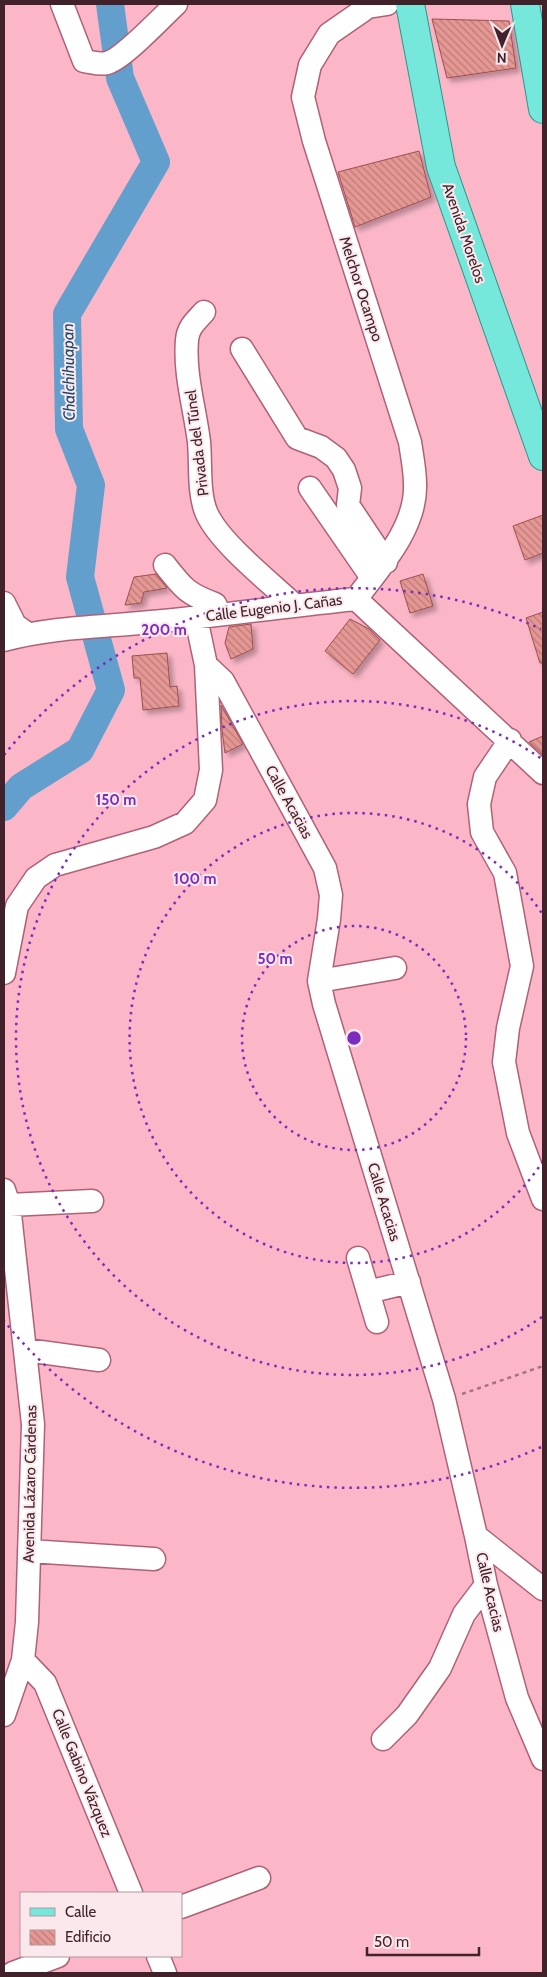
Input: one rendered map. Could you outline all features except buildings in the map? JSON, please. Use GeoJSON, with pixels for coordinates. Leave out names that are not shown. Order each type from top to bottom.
{"type":"FeatureCollection","features":[{"type":"Feature","properties":{"kind":"main road","name":"Avenida Morelos"},"geometry":{"type":"LineString","coordinates":[[410,4],[441,167],[543,456]]}},
{"type":"Feature","properties":{"kind":"main road"},"geometry":{"type":"LineString","coordinates":[[524,4],[543,109]]}},
{"type":"Feature","properties":{"kind":"street"},"geometry":{"type":"LineString","coordinates":[[62,4],[84,61],[98,64],[109,62],[121,54],[176,4]]}},
{"type":"Feature","properties":{"kind":"street","name":"Melchor Ocampo"},"geometry":{"type":"LineString","coordinates":[[356,599],[379,570],[411,515],[415,486],[410,442],[314,141],[304,97],[310,65],[329,34],[374,5]]}},
{"type":"Feature","properties":{"kind":"street","name":"Privada del Túnel"},"geometry":{"type":"LineString","coordinates":[[204,312],[190,328],[187,339],[187,360],[199,444],[202,490],[207,514],[224,540],[294,605]]}},
{"type":"Feature","properties":{"kind":"street"},"geometry":{"type":"LineString","coordinates":[[242,349],[297,438],[321,447],[336,458],[344,470],[350,488],[348,505],[379,570]]}},
{"type":"Feature","properties":{"kind":"street"},"geometry":{"type":"LineString","coordinates":[[310,488],[379,570]]}},
{"type":"Feature","properties":{"kind":"street"},"geometry":{"type":"LineString","coordinates":[[165,566],[184,588],[196,597],[215,604],[220,614]]}},
{"type":"Feature","properties":{"kind":"street","name":"Calle Eugenio J. Cañas"},"geometry":{"type":"LineString","coordinates":[[4,640],[60,629],[196,618],[356,599],[510,740],[543,773]]}},
{"type":"Feature","properties":{"kind":"street"},"geometry":{"type":"LineString","coordinates":[[4,603],[15,625],[28,634]]}},
{"type":"Feature","properties":{"kind":"street"},"geometry":{"type":"LineString","coordinates":[[4,973],[17,906],[36,878],[54,865],[154,837],[185,823],[205,800],[211,770],[206,665],[196,618]]}},
{"type":"Feature","properties":{"kind":"street","name":"Calle Acacias"},"geometry":{"type":"LineString","coordinates":[[206,665],[223,681],[325,868],[331,895],[319,980],[324,1004],[444,1399],[486,1585],[517,1698],[543,1759]]}},
{"type":"Feature","properties":{"kind":"street"},"geometry":{"type":"LineString","coordinates":[[510,740],[485,776],[479,804],[482,832],[505,874],[522,966],[508,1028],[504,1062],[518,1133],[543,1199]]}},
{"type":"Feature","properties":{"kind":"street"},"geometry":{"type":"LineString","coordinates":[[319,980],[395,968]]}},
{"type":"Feature","properties":{"kind":"street"},"geometry":{"type":"LineString","coordinates":[[6,1198],[92,1201]]}},
{"type":"Feature","properties":{"kind":"street","name":"Avenida Lázaro Cárdenas"},"geometry":{"type":"LineString","coordinates":[[4,1715],[23,1660],[27,1622],[33,1424],[26,1350],[6,1198]]}},
{"type":"Feature","properties":{"kind":"street"},"geometry":{"type":"LineString","coordinates":[[358,1258],[377,1322]]}},
{"type":"Feature","properties":{"kind":"street"},"geometry":{"type":"LineString","coordinates":[[368,1292],[409,1282]]}},
{"type":"Feature","properties":{"kind":"street"},"geometry":{"type":"LineString","coordinates":[[26,1350],[100,1360]]}},
{"type":"Feature","properties":{"kind":"street"},"geometry":{"type":"LineString","coordinates":[[476,1536],[543,1590]]}},
{"type":"Feature","properties":{"kind":"street"},"geometry":{"type":"LineString","coordinates":[[29,1551],[154,1559]]}},
{"type":"Feature","properties":{"kind":"street"},"geometry":{"type":"LineString","coordinates":[[383,1739],[408,1715],[440,1668],[464,1614],[486,1585]]}},
{"type":"Feature","properties":{"kind":"street","name":"Calle Gabino Vázquez"},"geometry":{"type":"LineString","coordinates":[[23,1660],[46,1684],[131,1892]]}},
{"type":"Feature","properties":{"kind":"street"},"geometry":{"type":"LineString","coordinates":[[182,1907],[259,1878]]}},
{"type":"Feature","properties":{"kind":"street"},"geometry":{"type":"LineString","coordinates":[[13,1973],[55,1957]]}},
{"type":"Feature","properties":{"kind":"street"},"geometry":{"type":"LineString","coordinates":[[158,1957],[165,1973]]}},
{"type":"Feature","properties":{"kind":"path"},"geometry":{"type":"LineString","coordinates":[[444,1399],[543,1366]]}},
{"type":"Feature","properties":{"kind":"waterway","name":"Chalchihuapan"},"geometry":{"type":"LineString","coordinates":[[4,807],[21,787],[80,750],[111,690],[80,577],[91,485],[69,429],[67,314],[156,162],[120,78],[110,4]]}}]}
